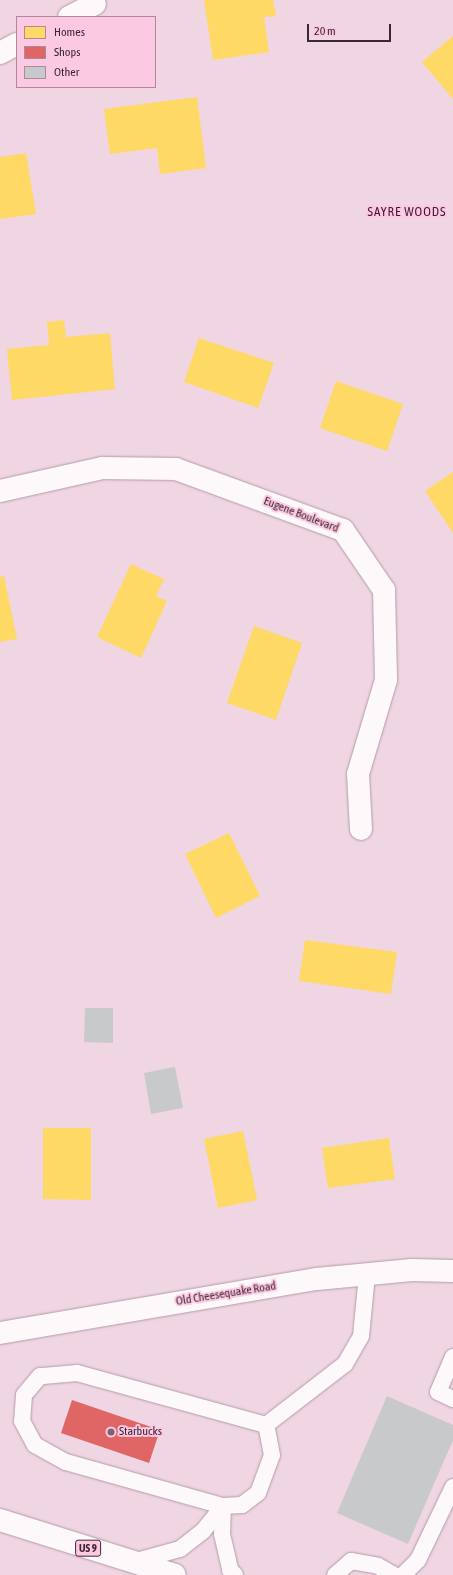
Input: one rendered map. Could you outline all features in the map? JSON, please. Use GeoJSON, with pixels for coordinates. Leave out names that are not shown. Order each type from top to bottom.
{"type":"FeatureCollection","features":[{"type":"Feature","properties":{"kind":"main road"},"geometry":{"type":"LineString","coordinates":[[71,16],[95,4]]}},
{"type":"Feature","properties":{"kind":"main road"},"geometry":{"type":"LineString","coordinates":[[0,53],[16,45]]}},
{"type":"Feature","properties":{"kind":"main road","name":"Eugene Boulevard"},"geometry":{"type":"LineString","coordinates":[[0,491],[102,468],[176,469],[343,530],[384,590],[386,680],[358,774],[361,829]]}},
{"type":"Feature","properties":{"kind":"main road","name":"Old Cheesequake Road"},"geometry":{"type":"LineString","coordinates":[[0,1334],[309,1281],[412,1270],[453,1271]]}},
{"type":"Feature","properties":{"kind":"main road","name":"US 9"},"geometry":{"type":"LineString","coordinates":[[0,1520],[175,1575]]}},
{"type":"Feature","properties":{"kind":"lane"},"geometry":{"type":"LineString","coordinates":[[266,1425],[345,1364],[361,1336],[368,1275]]}},
{"type":"Feature","properties":{"kind":"lane"},"geometry":{"type":"LineString","coordinates":[[453,1356],[438,1392],[453,1399]]}},
{"type":"Feature","properties":{"kind":"lane"},"geometry":{"type":"LineString","coordinates":[[77,1373],[266,1425],[272,1455],[258,1493],[242,1505],[223,1506],[66,1462],[35,1445],[22,1420],[24,1395],[40,1376],[77,1373]]}},
{"type":"Feature","properties":{"kind":"lane"},"geometry":{"type":"LineString","coordinates":[[403,1575],[418,1560],[453,1487]]}},
{"type":"Feature","properties":{"kind":"lane"},"geometry":{"type":"LineString","coordinates":[[133,1562],[180,1549],[203,1531],[223,1506]]}},
{"type":"Feature","properties":{"kind":"lane"},"geometry":{"type":"LineString","coordinates":[[223,1506],[222,1534],[230,1570],[234,1575]]}},
{"type":"Feature","properties":{"kind":"lane"},"geometry":{"type":"LineString","coordinates":[[335,1575],[351,1561],[378,1566],[394,1575]]}},
{"type":"Feature","properties":{"kind":"building: Homes"},"geometry":{"type":"Polygon","coordinates":[[[204,0],[273,0],[276,16],[264,17],[269,52],[213,60],[204,0]]]}},
{"type":"Feature","properties":{"kind":"building: Homes"},"geometry":{"type":"Polygon","coordinates":[[[453,36],[453,99],[422,62],[453,36]]]}},
{"type":"Feature","properties":{"kind":"building: Homes"},"geometry":{"type":"Polygon","coordinates":[[[197,97],[206,168],[160,174],[157,148],[110,154],[104,109],[197,97]]]}},
{"type":"Feature","properties":{"kind":"building: Homes"},"geometry":{"type":"Polygon","coordinates":[[[26,153],[36,214],[0,219],[0,157],[26,153]]]}},
{"type":"Feature","properties":{"kind":"building: Homes"},"geometry":{"type":"Polygon","coordinates":[[[64,320],[66,337],[110,333],[115,389],[12,400],[7,349],[49,345],[47,322],[64,320]]]}},
{"type":"Feature","properties":{"kind":"building: Homes"},"geometry":{"type":"Polygon","coordinates":[[[199,338],[274,363],[258,408],[184,382],[199,338]]]}},
{"type":"Feature","properties":{"kind":"building: Homes"},"geometry":{"type":"Polygon","coordinates":[[[336,381],[403,404],[387,451],[320,428],[336,381]]]}},
{"type":"Feature","properties":{"kind":"building: Homes"},"geometry":{"type":"Polygon","coordinates":[[[453,472],[453,533],[425,491],[453,472]]]}},
{"type":"Feature","properties":{"kind":"building: Homes"},"geometry":{"type":"Polygon","coordinates":[[[131,564],[164,579],[156,596],[167,601],[141,658],[97,637],[131,564]]]}},
{"type":"Feature","properties":{"kind":"building: Homes"},"geometry":{"type":"Polygon","coordinates":[[[4,576],[17,639],[0,642],[0,577],[4,576]]]}},
{"type":"Feature","properties":{"kind":"building: Homes"},"geometry":{"type":"Polygon","coordinates":[[[254,626],[302,643],[276,720],[227,703],[254,626]]]}},
{"type":"Feature","properties":{"kind":"building: Homes"},"geometry":{"type":"Polygon","coordinates":[[[229,833],[260,896],[216,918],[185,854],[229,833]]]}},
{"type":"Feature","properties":{"kind":"building: Homes"},"geometry":{"type":"Polygon","coordinates":[[[305,940],[397,952],[391,994],[299,981],[305,940]]]}},
{"type":"Feature","properties":{"kind":"building: Homes"},"geometry":{"type":"Polygon","coordinates":[[[43,1128],[91,1128],[91,1200],[43,1199],[43,1128]]]}},
{"type":"Feature","properties":{"kind":"building: Homes"},"geometry":{"type":"Polygon","coordinates":[[[243,1131],[257,1200],[218,1208],[204,1139],[243,1131]]]}},
{"type":"Feature","properties":{"kind":"building: Homes"},"geometry":{"type":"Polygon","coordinates":[[[389,1138],[395,1179],[328,1188],[322,1148],[389,1138]]]}},
{"type":"Feature","properties":{"kind":"building: Shops","name":"Starbucks"},"geometry":{"type":"Polygon","coordinates":[[[72,1400],[160,1430],[149,1463],[61,1433],[72,1400]]]}},
{"type":"Feature","properties":{"kind":"building: Other"},"geometry":{"type":"Polygon","coordinates":[[[85,1008],[113,1008],[113,1043],[84,1042],[85,1008]]]}},
{"type":"Feature","properties":{"kind":"building: Other"},"geometry":{"type":"Polygon","coordinates":[[[175,1067],[183,1108],[151,1114],[144,1073],[175,1067]]]}},
{"type":"Feature","properties":{"kind":"building: Other"},"geometry":{"type":"Polygon","coordinates":[[[387,1396],[453,1425],[453,1440],[408,1544],[337,1513],[387,1396]]]}},
{"type":"Feature","properties":{"kind":"place","name":"Starbucks"},"geometry":{"type":"Point","coordinates":[111,1432]}},
{"type":"Feature","properties":{"kind":"district","name":"SAYRE WOODS"},"geometry":{"type":"Point","coordinates":[407,212]}}]}
